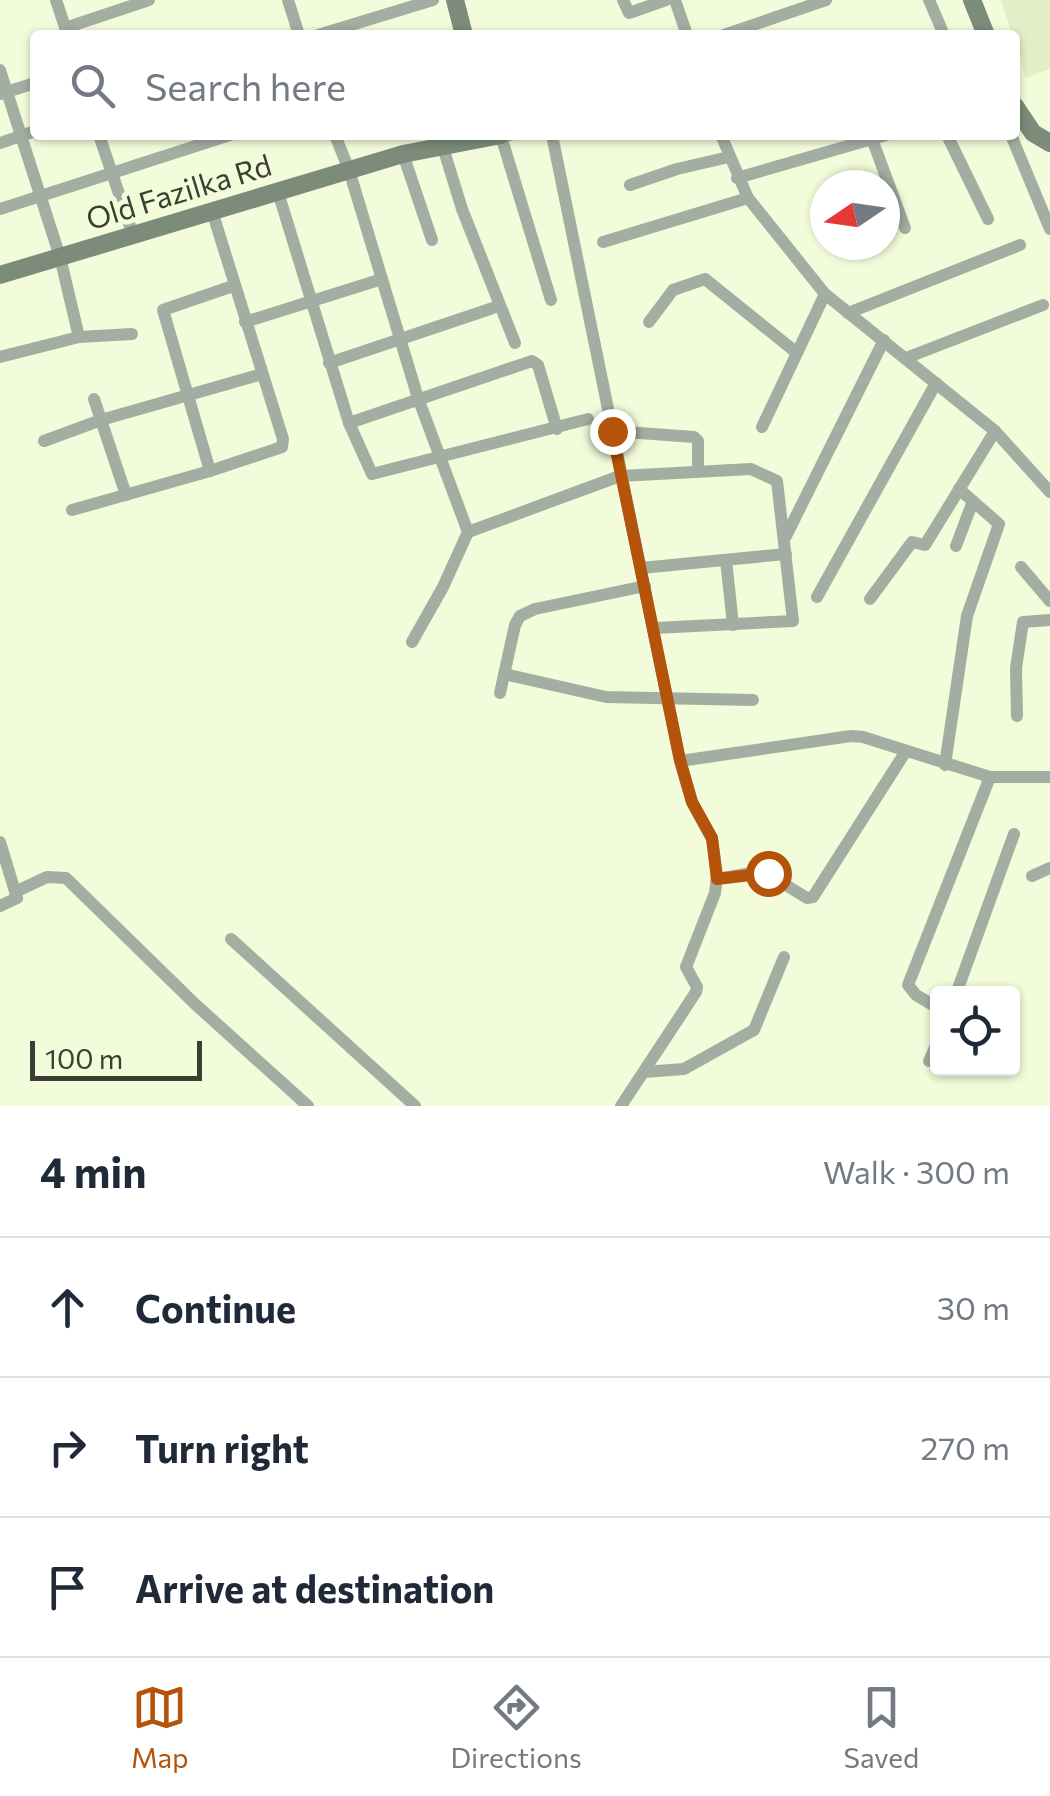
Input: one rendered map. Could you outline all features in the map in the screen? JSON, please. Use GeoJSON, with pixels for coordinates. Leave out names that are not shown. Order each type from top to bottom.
{"type":"FeatureCollection","features":[{"type":"Feature","properties":{"kind":"main road"},"geometry":{"type":"LineString","coordinates":[[972,0],[984,30]]}},
{"type":"Feature","properties":{"kind":"main road"},"geometry":{"type":"LineString","coordinates":[[461,2],[464,30]]}},
{"type":"Feature","properties":{"kind":"main road"},"geometry":{"type":"LineString","coordinates":[[461,2],[473,30]]}},
{"type":"Feature","properties":{"kind":"main road"},"geometry":{"type":"LineString","coordinates":[[1020,114],[1033,133],[1050,144]]}},
{"type":"Feature","properties":{"kind":"main road","name":"Old Fazilka Rd"},"geometry":{"type":"LineString","coordinates":[[0,275],[404,154],[470,140]]}},
{"type":"Feature","properties":{"kind":"street"},"geometry":{"type":"LineString","coordinates":[[56,0],[66,30]]}},
{"type":"Feature","properties":{"kind":"street"},"geometry":{"type":"LineString","coordinates":[[72,30],[149,0]]}},
{"type":"Feature","properties":{"kind":"street"},"geometry":{"type":"LineString","coordinates":[[288,0],[298,30]]}},
{"type":"Feature","properties":{"kind":"street"},"geometry":{"type":"LineString","coordinates":[[334,30],[433,0]]}},
{"type":"Feature","properties":{"kind":"street"},"geometry":{"type":"LineString","coordinates":[[623,0],[629,13],[666,0]]}},
{"type":"Feature","properties":{"kind":"street"},"geometry":{"type":"LineString","coordinates":[[675,0],[685,30]]}},
{"type":"Feature","properties":{"kind":"street"},"geometry":{"type":"LineString","coordinates":[[739,30],[826,0]]}},
{"type":"Feature","properties":{"kind":"street"},"geometry":{"type":"LineString","coordinates":[[929,0],[941,30]]}},
{"type":"Feature","properties":{"kind":"street"},"geometry":{"type":"LineString","coordinates":[[0,70],[4,93],[28,134],[40,196],[80,337]]}},
{"type":"Feature","properties":{"kind":"street"},"geometry":{"type":"LineString","coordinates":[[4,93],[30,85]]}},
{"type":"Feature","properties":{"kind":"street"},"geometry":{"type":"LineString","coordinates":[[1020,126],[1033,133]]}},
{"type":"Feature","properties":{"kind":"street"},"geometry":{"type":"LineString","coordinates":[[0,143],[28,134]]}},
{"type":"Feature","properties":{"kind":"street"},"geometry":{"type":"LineString","coordinates":[[101,140],[132,235]]}},
{"type":"Feature","properties":{"kind":"street"},"geometry":{"type":"LineString","coordinates":[[0,209],[215,140]]}},
{"type":"Feature","properties":{"kind":"street"},"geometry":{"type":"LineString","coordinates":[[337,140],[350,170],[418,398],[468,532],[412,642]]}},
{"type":"Feature","properties":{"kind":"street"},"geometry":{"type":"LineString","coordinates":[[499,140],[551,300]]}},
{"type":"Feature","properties":{"kind":"street"},"geometry":{"type":"LineString","coordinates":[[553,140],[680,760],[692,802],[712,838],[717,879],[686,967],[696,992],[621,1106]]}},
{"type":"Feature","properties":{"kind":"street"},"geometry":{"type":"LineString","coordinates":[[724,140],[748,198],[824,294],[995,432],[1050,492]]}},
{"type":"Feature","properties":{"kind":"street"},"geometry":{"type":"LineString","coordinates":[[737,178],[869,140]]}},
{"type":"Feature","properties":{"kind":"street"},"geometry":{"type":"LineString","coordinates":[[880,140],[905,228]]}},
{"type":"Feature","properties":{"kind":"street"},"geometry":{"type":"LineString","coordinates":[[949,140],[988,219]]}},
{"type":"Feature","properties":{"kind":"street"},"geometry":{"type":"LineString","coordinates":[[1014,140],[1050,229]]}},
{"type":"Feature","properties":{"kind":"street"},"geometry":{"type":"LineString","coordinates":[[442,144],[462,209],[516,343]]}},
{"type":"Feature","properties":{"kind":"street"},"geometry":{"type":"LineString","coordinates":[[404,154],[432,240]]}},
{"type":"Feature","properties":{"kind":"street"},"geometry":{"type":"LineString","coordinates":[[630,185],[730,157]]}},
{"type":"Feature","properties":{"kind":"street"},"geometry":{"type":"LineString","coordinates":[[278,192],[350,423],[372,474],[588,419]]}},
{"type":"Feature","properties":{"kind":"street"},"geometry":{"type":"LineString","coordinates":[[603,242],[748,198]]}},
{"type":"Feature","properties":{"kind":"street"},"geometry":{"type":"LineString","coordinates":[[72,510],[282,447],[283,439],[212,211]]}},
{"type":"Feature","properties":{"kind":"street"},"geometry":{"type":"LineString","coordinates":[[848,313],[1020,245]]}},
{"type":"Feature","properties":{"kind":"street"},"geometry":{"type":"LineString","coordinates":[[245,322],[382,279]]}},
{"type":"Feature","properties":{"kind":"street"},"geometry":{"type":"LineString","coordinates":[[649,322],[676,288],[705,279],[797,353]]}},
{"type":"Feature","properties":{"kind":"street"},"geometry":{"type":"LineString","coordinates":[[210,471],[163,310],[233,286]]}},
{"type":"Feature","properties":{"kind":"street"},"geometry":{"type":"LineString","coordinates":[[762,427],[824,294]]}},
{"type":"Feature","properties":{"kind":"street"},"geometry":{"type":"LineString","coordinates":[[906,358],[1043,306]]}},
{"type":"Feature","properties":{"kind":"street"},"geometry":{"type":"LineString","coordinates":[[330,362],[493,308]]}},
{"type":"Feature","properties":{"kind":"street"},"geometry":{"type":"LineString","coordinates":[[0,357],[80,337],[132,334]]}},
{"type":"Feature","properties":{"kind":"street"},"geometry":{"type":"LineString","coordinates":[[784,538],[884,340]]}},
{"type":"Feature","properties":{"kind":"street"},"geometry":{"type":"LineString","coordinates":[[350,423],[532,362],[538,365],[557,429]]}},
{"type":"Feature","properties":{"kind":"street"},"geometry":{"type":"LineString","coordinates":[[44,441],[102,420],[262,374]]}},
{"type":"Feature","properties":{"kind":"street"},"geometry":{"type":"LineString","coordinates":[[817,597],[936,383]]}},
{"type":"Feature","properties":{"kind":"street"},"geometry":{"type":"LineString","coordinates":[[94,399],[126,495]]}},
{"type":"Feature","properties":{"kind":"street"},"geometry":{"type":"LineString","coordinates":[[612,431],[694,437],[698,442],[698,471]]}},
{"type":"Feature","properties":{"kind":"street"},"geometry":{"type":"LineString","coordinates":[[870,599],[912,542],[925,545],[995,432]]}},
{"type":"Feature","properties":{"kind":"street"},"geometry":{"type":"LineString","coordinates":[[468,532],[620,476],[751,469],[776,481],[793,621],[655,628]]}},
{"type":"Feature","properties":{"kind":"street"},"geometry":{"type":"LineString","coordinates":[[946,765],[966,616],[999,524],[958,489]]}},
{"type":"Feature","properties":{"kind":"street"},"geometry":{"type":"LineString","coordinates":[[956,546],[973,501]]}},
{"type":"Feature","properties":{"kind":"street"},"geometry":{"type":"LineString","coordinates":[[641,568],[786,554]]}},
{"type":"Feature","properties":{"kind":"street"},"geometry":{"type":"LineString","coordinates":[[726,560],[733,624]]}},
{"type":"Feature","properties":{"kind":"street"},"geometry":{"type":"LineString","coordinates":[[1021,567],[1050,601]]}},
{"type":"Feature","properties":{"kind":"street"},"geometry":{"type":"LineString","coordinates":[[500,693],[515,624],[526,612],[646,586]]}},
{"type":"Feature","properties":{"kind":"street"},"geometry":{"type":"LineString","coordinates":[[1017,716],[1016,668],[1023,622],[1050,620]]}},
{"type":"Feature","properties":{"kind":"street"},"geometry":{"type":"LineString","coordinates":[[504,674],[593,696],[752,700]]}},
{"type":"Feature","properties":{"kind":"street"},"geometry":{"type":"LineString","coordinates":[[680,760],[851,736],[990,777],[1050,777]]}},
{"type":"Feature","properties":{"kind":"street"},"geometry":{"type":"LineString","coordinates":[[717,879],[762,871],[808,898],[813,897],[906,751]]}},
{"type":"Feature","properties":{"kind":"street"},"geometry":{"type":"LineString","coordinates":[[930,1003],[908,985],[990,777]]}},
{"type":"Feature","properties":{"kind":"street"},"geometry":{"type":"LineString","coordinates":[[959,986],[1014,834]]}},
{"type":"Feature","properties":{"kind":"street"},"geometry":{"type":"LineString","coordinates":[[0,842],[16,900],[0,906]]}},
{"type":"Feature","properties":{"kind":"street"},"geometry":{"type":"LineString","coordinates":[[1032,876],[1050,868]]}},
{"type":"Feature","properties":{"kind":"street"},"geometry":{"type":"LineString","coordinates":[[15,892],[48,877],[66,878],[194,1004],[308,1106]]}},
{"type":"Feature","properties":{"kind":"street"},"geometry":{"type":"LineString","coordinates":[[231,939],[415,1106]]}},
{"type":"Feature","properties":{"kind":"street"},"geometry":{"type":"LineString","coordinates":[[644,1072],[684,1069],[754,1030],[784,957]]}},
{"type":"Feature","properties":{"kind":"shaded area"},"geometry":{"type":"Polygon","coordinates":[[[1001,0],[1050,0],[1050,69],[1025,78],[1020,30],[1010,30],[1001,0]]]}},
{"type":"Feature","properties":{"kind":"route"},"geometry":{"type":"LineString","coordinates":[[612,431],[680,760],[692,802],[712,838],[717,879],[768,873]]}}]}
